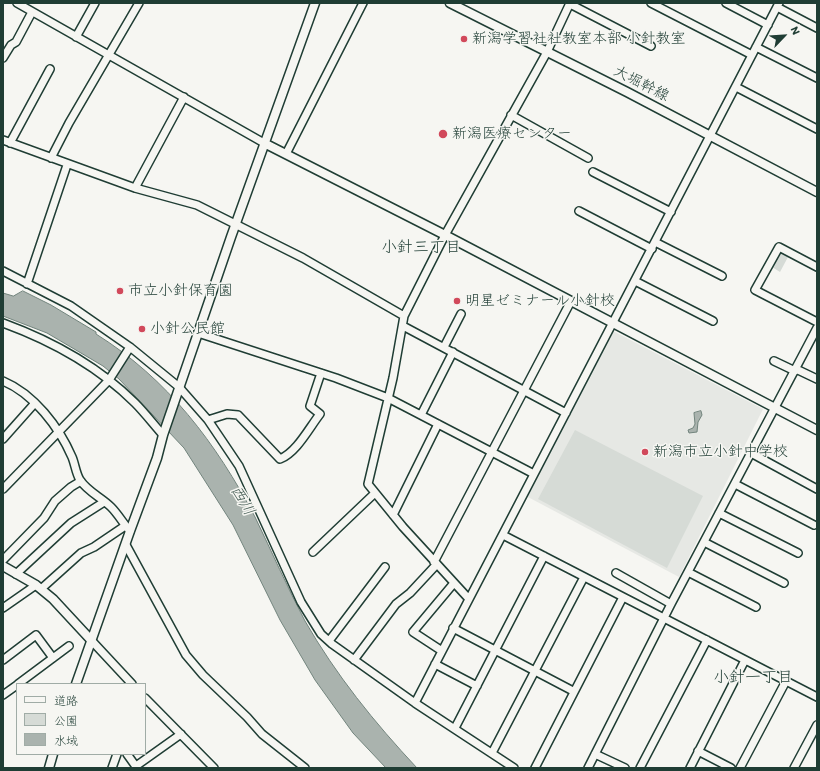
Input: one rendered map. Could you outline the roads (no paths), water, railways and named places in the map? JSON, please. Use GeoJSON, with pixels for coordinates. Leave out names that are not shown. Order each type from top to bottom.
{"type":"FeatureCollection","features":[{"type":"Feature","properties":{"kind":"street"},"geometry":{"type":"LineString","coordinates":[[17,3],[264,143],[446,235],[817,430]]}},
{"type":"Feature","properties":{"kind":"street"},"geometry":{"type":"LineString","coordinates":[[76,37],[95,3]]}},
{"type":"Feature","properties":{"kind":"street"},"geometry":{"type":"LineString","coordinates":[[51,158],[69,123],[139,3]]}},
{"type":"Feature","properties":{"kind":"street"},"geometry":{"type":"LineString","coordinates":[[76,683],[126,546],[127,528],[157,458],[163,434],[179,387],[264,143],[315,3]]}},
{"type":"Feature","properties":{"kind":"street"},"geometry":{"type":"LineString","coordinates":[[286,154],[363,3]]}},
{"type":"Feature","properties":{"kind":"street","name":"大堀幹線"},"geometry":{"type":"LineString","coordinates":[[450,3],[711,136],[817,192]]}},
{"type":"Feature","properties":{"kind":"street"},"geometry":{"type":"LineString","coordinates":[[469,599],[393,515],[368,484],[388,398],[404,316],[446,235],[546,52],[570,3],[651,46]]}},
{"type":"Feature","properties":{"kind":"street"},"geometry":{"type":"LineString","coordinates":[[651,3],[752,55]]}},
{"type":"Feature","properties":{"kind":"street"},"geometry":{"type":"LineString","coordinates":[[726,3],[768,25]]}},
{"type":"Feature","properties":{"kind":"street"},"geometry":{"type":"LineString","coordinates":[[415,703],[778,5],[817,28]]}},
{"type":"Feature","properties":{"kind":"street"},"geometry":{"type":"LineString","coordinates":[[3,58],[10,45],[16,42],[32,12]]}},
{"type":"Feature","properties":{"kind":"street"},"geometry":{"type":"LineString","coordinates":[[756,47],[817,78]]}},
{"type":"Feature","properties":{"kind":"street"},"geometry":{"type":"LineString","coordinates":[[10,143],[50,69]]}},
{"type":"Feature","properties":{"kind":"street"},"geometry":{"type":"LineString","coordinates":[[736,87],[817,129]]}},
{"type":"Feature","properties":{"kind":"street"},"geometry":{"type":"LineString","coordinates":[[135,188],[184,98]]}},
{"type":"Feature","properties":{"kind":"street"},"geometry":{"type":"LineString","coordinates":[[512,115],[588,158]]}},
{"type":"Feature","properties":{"kind":"street"},"geometry":{"type":"LineString","coordinates":[[3,140],[67,165],[135,188],[197,206],[303,258],[404,316]]}},
{"type":"Feature","properties":{"kind":"street"},"geometry":{"type":"LineString","coordinates":[[27,284],[67,165]]}},
{"type":"Feature","properties":{"kind":"street"},"geometry":{"type":"LineString","coordinates":[[593,172],[671,212]]}},
{"type":"Feature","properties":{"kind":"street"},"geometry":{"type":"LineString","coordinates":[[579,211],[652,249]]}},
{"type":"Feature","properties":{"kind":"street"},"geometry":{"type":"LineString","coordinates":[[655,242],[722,276]]}},
{"type":"Feature","properties":{"kind":"street"},"geometry":{"type":"LineString","coordinates":[[817,267],[779,246],[755,290],[817,322]]}},
{"type":"Feature","properties":{"kind":"street"},"geometry":{"type":"LineString","coordinates":[[3,271],[71,306],[179,387],[208,420],[238,466],[301,602],[312,621],[329,641],[415,703],[514,768]]}},
{"type":"Feature","properties":{"kind":"street"},"geometry":{"type":"LineString","coordinates":[[635,281],[713,321]]}},
{"type":"Feature","properties":{"kind":"street"},"geometry":{"type":"LineString","coordinates":[[354,660],[396,604],[410,593],[436,563],[571,301]]}},
{"type":"Feature","properties":{"kind":"street"},"geometry":{"type":"LineString","coordinates":[[444,348],[462,314]]}},
{"type":"Feature","properties":{"kind":"street"},"geometry":{"type":"LineString","coordinates":[[3,323],[39,336],[79,359],[109,380],[135,403],[163,434]]}},
{"type":"Feature","properties":{"kind":"street"},"geometry":{"type":"LineString","coordinates":[[403,326],[566,412]]}},
{"type":"Feature","properties":{"kind":"street"},"geometry":{"type":"LineString","coordinates":[[588,768],[671,604],[816,332]]}},
{"type":"Feature","properties":{"kind":"street"},"geometry":{"type":"LineString","coordinates":[[198,333],[321,373],[388,398],[534,474]]}},
{"type":"Feature","properties":{"kind":"street"},"geometry":{"type":"LineString","coordinates":[[3,489],[109,380],[129,349]]}},
{"type":"Feature","properties":{"kind":"street"},"geometry":{"type":"LineString","coordinates":[[421,416],[453,352]]}},
{"type":"Feature","properties":{"kind":"street"},"geometry":{"type":"LineString","coordinates":[[774,361],[817,380]]}},
{"type":"Feature","properties":{"kind":"street"},"geometry":{"type":"LineString","coordinates":[[208,420],[227,414],[238,415],[280,458],[284,457],[298,444],[320,414],[310,406],[321,373]]}},
{"type":"Feature","properties":{"kind":"street"},"geometry":{"type":"LineString","coordinates":[[3,381],[13,385],[35,403],[59,431],[81,481],[104,502],[127,528]]}},
{"type":"Feature","properties":{"kind":"street"},"geometry":{"type":"LineString","coordinates":[[3,439],[35,403]]}},
{"type":"Feature","properties":{"kind":"street"},"geometry":{"type":"LineString","coordinates":[[393,515],[438,424]]}},
{"type":"Feature","properties":{"kind":"street"},"geometry":{"type":"LineString","coordinates":[[752,453],[817,489]]}},
{"type":"Feature","properties":{"kind":"street"},"geometry":{"type":"LineString","coordinates":[[3,560],[44,518],[55,501],[71,487],[81,481]]}},
{"type":"Feature","properties":{"kind":"street"},"geometry":{"type":"LineString","coordinates":[[735,484],[814,525]]}},
{"type":"Feature","properties":{"kind":"street"},"geometry":{"type":"LineString","coordinates":[[313,552],[375,493]]}},
{"type":"Feature","properties":{"kind":"street"},"geometry":{"type":"LineString","coordinates":[[16,574],[71,523],[104,502]]}},
{"type":"Feature","properties":{"kind":"street"},"geometry":{"type":"LineString","coordinates":[[719,513],[798,553]]}},
{"type":"Feature","properties":{"kind":"street"},"geometry":{"type":"LineString","coordinates":[[3,608],[38,587],[81,553],[127,528]]}},
{"type":"Feature","properties":{"kind":"street"},"geometry":{"type":"LineString","coordinates":[[503,535],[817,697]]}},
{"type":"Feature","properties":{"kind":"street"},"geometry":{"type":"LineString","coordinates":[[704,542],[784,583]]}},
{"type":"Feature","properties":{"kind":"street"},"geometry":{"type":"LineString","coordinates":[[126,546],[186,656],[262,734],[305,768]]}},
{"type":"Feature","properties":{"kind":"street"},"geometry":{"type":"LineString","coordinates":[[455,728],[544,556]]}},
{"type":"Feature","properties":{"kind":"street"},"geometry":{"type":"LineString","coordinates":[[3,566],[38,587],[53,599],[131,683]]}},
{"type":"Feature","properties":{"kind":"street"},"geometry":{"type":"LineString","coordinates":[[329,641],[385,567]]}},
{"type":"Feature","properties":{"kind":"street"},"geometry":{"type":"LineString","coordinates":[[688,572],[756,607]]}},
{"type":"Feature","properties":{"kind":"street"},"geometry":{"type":"LineString","coordinates":[[616,573],[671,604]]}},
{"type":"Feature","properties":{"kind":"street"},"geometry":{"type":"LineString","coordinates":[[492,753],[584,577]]}},
{"type":"Feature","properties":{"kind":"street"},"geometry":{"type":"LineString","coordinates":[[442,651],[413,632],[454,583]]}},
{"type":"Feature","properties":{"kind":"street"},"geometry":{"type":"LineString","coordinates":[[535,768],[573,691],[623,597]]}},
{"type":"Feature","properties":{"kind":"street"},"geometry":{"type":"LineString","coordinates":[[453,628],[496,649],[573,691]]}},
{"type":"Feature","properties":{"kind":"street"},"geometry":{"type":"LineString","coordinates":[[3,660],[36,636],[53,658]]}},
{"type":"Feature","properties":{"kind":"street"},"geometry":{"type":"LineString","coordinates":[[640,768],[707,640]]}},
{"type":"Feature","properties":{"kind":"street"},"geometry":{"type":"LineString","coordinates":[[19,683],[69,646]]}},
{"type":"Feature","properties":{"kind":"street"},"geometry":{"type":"LineString","coordinates":[[690,768],[745,660]]}},
{"type":"Feature","properties":{"kind":"street"},"geometry":{"type":"LineString","coordinates":[[435,664],[477,686]]}},
{"type":"Feature","properties":{"kind":"street"},"geometry":{"type":"LineString","coordinates":[[740,768],[786,681]]}},
{"type":"Feature","properties":{"kind":"street"},"geometry":{"type":"LineString","coordinates":[[3,696],[16,686]]}},
{"type":"Feature","properties":{"kind":"street"},"geometry":{"type":"LineString","coordinates":[[146,702],[181,734],[214,768]]}},
{"type":"Feature","properties":{"kind":"street"},"geometry":{"type":"LineString","coordinates":[[794,768],[817,725]]}},
{"type":"Feature","properties":{"kind":"street"},"geometry":{"type":"LineString","coordinates":[[128,755],[137,767],[181,734]]}},
{"type":"Feature","properties":{"kind":"street"},"geometry":{"type":"LineString","coordinates":[[698,751],[731,768]]}},
{"type":"Feature","properties":{"kind":"street"},"geometry":{"type":"LineString","coordinates":[[595,754],[625,768]]}},
{"type":"Feature","properties":{"kind":"street"},"geometry":{"type":"LineString","coordinates":[[49,768],[54,755]]}},
{"type":"Feature","properties":{"kind":"street"},"geometry":{"type":"LineString","coordinates":[[112,768],[117,755]]}},
{"type":"Feature","properties":{"kind":"water","name":"西川"},"geometry":{"type":"Polygon","coordinates":[[[23,291],[51,305],[96,332],[96,334],[146,371],[168,392],[207,438],[240,490],[255,517],[298,608],[317,641],[356,698],[417,768],[386,768],[353,733],[315,680],[280,620],[233,525],[184,448],[119,379],[103,366],[47,333],[3,316],[3,293],[13,296],[23,291]]]}},
{"type":"Feature","properties":{"kind":"water"},"geometry":{"type":"Polygon","coordinates":[[[701,411],[702,415],[698,422],[697,432],[689,433],[688,430],[693,428],[695,424],[694,413],[701,411]]]}},
{"type":"Feature","properties":{"kind":"place","name":"新潟学習社社教室本部 小針教室"},"geometry":{"type":"Point","coordinates":[464,39]}},
{"type":"Feature","properties":{"kind":"place","name":"新潟医療センター"},"geometry":{"type":"Point","coordinates":[443,134]}},
{"type":"Feature","properties":{"kind":"place","name":"市立小針保育園"},"geometry":{"type":"Point","coordinates":[120,291]}},
{"type":"Feature","properties":{"kind":"place","name":"明星ゼミナール小針校"},"geometry":{"type":"Point","coordinates":[457,301]}},
{"type":"Feature","properties":{"kind":"place","name":"小針公民館"},"geometry":{"type":"Point","coordinates":[142,329]}},
{"type":"Feature","properties":{"kind":"place","name":"新潟市立小針中学校"},"geometry":{"type":"Point","coordinates":[645,452]}},
{"type":"Feature","properties":{"kind":"district","name":"小針三丁目"},"geometry":{"type":"Point","coordinates":[421,248]}},
{"type":"Feature","properties":{"kind":"district","name":"小針一丁目"},"geometry":{"type":"Point","coordinates":[753,678]}}]}
